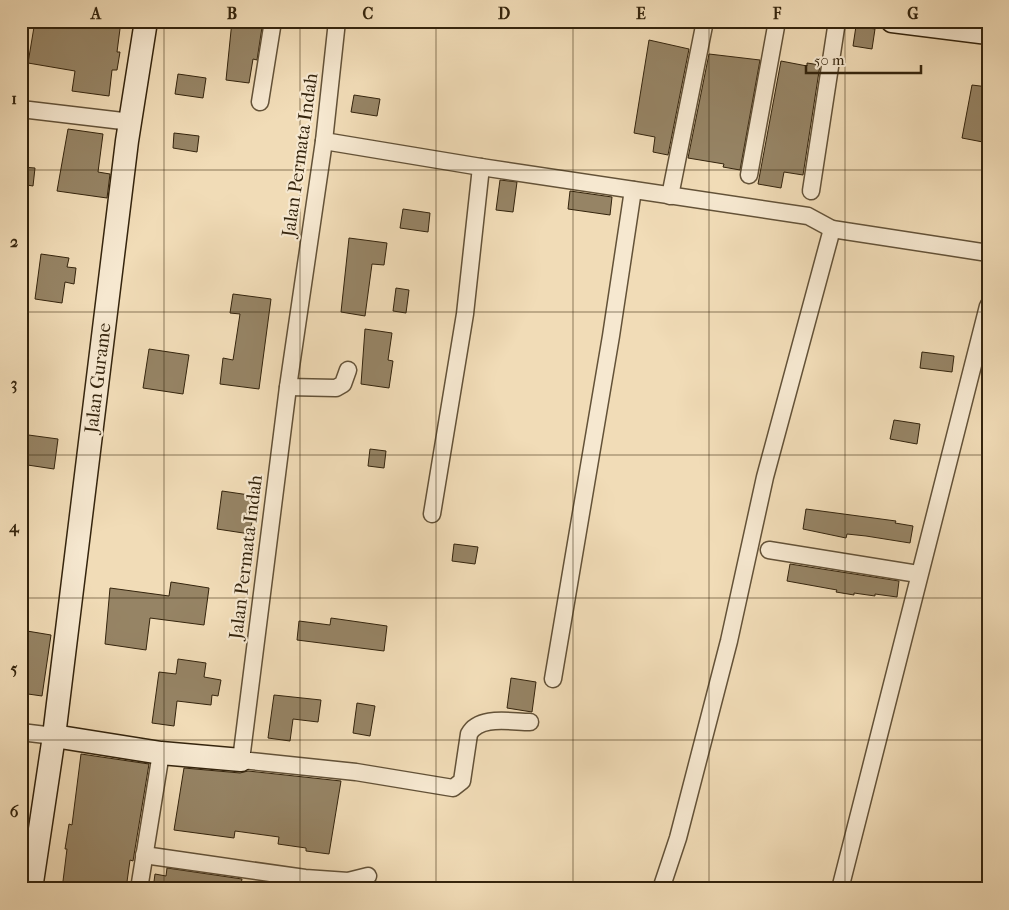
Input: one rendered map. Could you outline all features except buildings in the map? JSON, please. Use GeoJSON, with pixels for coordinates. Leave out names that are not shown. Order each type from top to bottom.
{"type":"FeatureCollection","features":[{"type":"Feature","properties":{"kind":"street","name":"Jalan Gurame"},"geometry":{"type":"LineString","coordinates":[[31,889],[29,839],[54,736],[131,122],[146,21]]}},
{"type":"Feature","properties":{"kind":"street"},"geometry":{"type":"LineString","coordinates":[[260,102],[273,21]]}},
{"type":"Feature","properties":{"kind":"street","name":"Jalan Permata Indah"},"geometry":{"type":"LineString","coordinates":[[241,760],[288,387],[324,141],[337,21]]}},
{"type":"Feature","properties":{"kind":"street"},"geometry":{"type":"LineString","coordinates":[[670,196],[705,21]]}},
{"type":"Feature","properties":{"kind":"street"},"geometry":{"type":"LineString","coordinates":[[749,175],[777,21]]}},
{"type":"Feature","properties":{"kind":"street"},"geometry":{"type":"LineString","coordinates":[[811,192],[837,21]]}},
{"type":"Feature","properties":{"kind":"street"},"geometry":{"type":"LineString","coordinates":[[892,21],[988,33]]}},
{"type":"Feature","properties":{"kind":"street"},"geometry":{"type":"LineString","coordinates":[[21,109],[131,122]]}},
{"type":"Feature","properties":{"kind":"street"},"geometry":{"type":"LineString","coordinates":[[324,141],[481,167],[808,216],[832,229],[988,253]]}},
{"type":"Feature","properties":{"kind":"street"},"geometry":{"type":"LineString","coordinates":[[432,514],[465,314],[481,167]]}},
{"type":"Feature","properties":{"kind":"street"},"geometry":{"type":"LineString","coordinates":[[553,679],[611,336],[633,190]]}},
{"type":"Feature","properties":{"kind":"street"},"geometry":{"type":"LineString","coordinates":[[661,889],[678,838],[729,641],[765,478],[832,229]]}},
{"type":"Feature","properties":{"kind":"street"},"geometry":{"type":"LineString","coordinates":[[840,889],[918,574],[988,306]]}},
{"type":"Feature","properties":{"kind":"street"},"geometry":{"type":"LineString","coordinates":[[288,387],[336,388],[343,384],[348,370]]}},
{"type":"Feature","properties":{"kind":"street"},"geometry":{"type":"LineString","coordinates":[[769,550],[918,574]]}},
{"type":"Feature","properties":{"kind":"street"},"geometry":{"type":"LineString","coordinates":[[21,732],[160,753],[356,772],[453,788],[462,781],[469,734],[472,728],[484,722],[530,722]]}},
{"type":"Feature","properties":{"kind":"street"},"geometry":{"type":"LineString","coordinates":[[139,889],[160,753]]}},
{"type":"Feature","properties":{"kind":"street"},"geometry":{"type":"LineString","coordinates":[[144,855],[305,878],[348,881],[368,876]]}}]}
